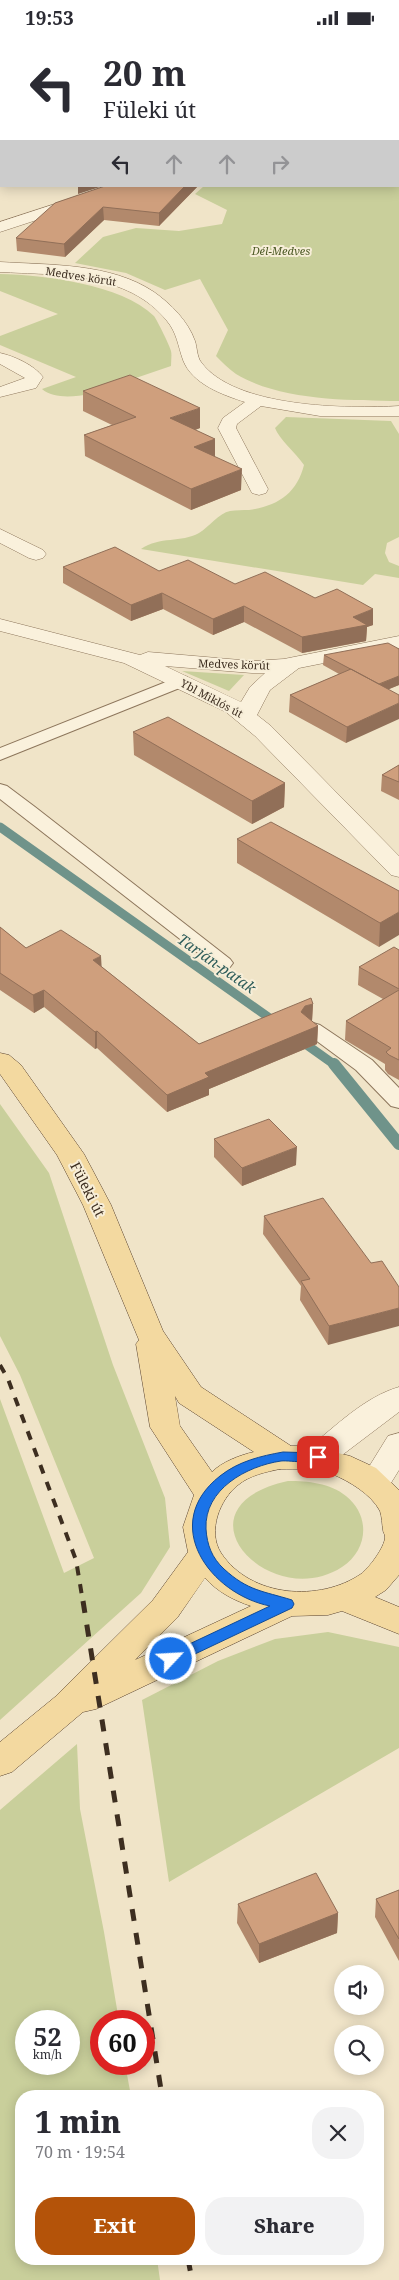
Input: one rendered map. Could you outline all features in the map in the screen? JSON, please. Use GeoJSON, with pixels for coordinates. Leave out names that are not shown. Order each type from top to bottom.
{"type":"FeatureCollection","features":[{"type":"Feature","properties":{"kind":"main road","name":"Füleki út"},"geometry":{"type":"LineString","coordinates":[[0,1061],[12,1071],[70,1154],[98,1205],[149,1332],[190,1395],[283,1456]]}},
{"type":"Feature","properties":{"kind":"main road","name":"Füleki út"},"geometry":{"type":"LineString","coordinates":[[149,1332],[166,1427],[210,1494]]}},
{"type":"Feature","properties":{"kind":"main road"},"geometry":{"type":"LineString","coordinates":[[399,1531],[395,1508],[375,1483],[349,1467],[318,1457],[283,1456],[261,1461],[241,1469],[224,1480],[210,1494],[203,1508],[200,1524],[200,1539],[205,1554],[215,1569],[229,1582],[246,1592],[266,1600],[287,1604],[316,1604],[344,1598],[372,1583],[391,1562],[399,1541]]}},
{"type":"Feature","properties":{"kind":"main road"},"geometry":{"type":"LineString","coordinates":[[0,1762],[67,1707],[165,1609],[205,1554]]}},
{"type":"Feature","properties":{"kind":"main road"},"geometry":{"type":"LineString","coordinates":[[344,1598],[399,1621]]}},
{"type":"Feature","properties":{"kind":"main road"},"geometry":{"type":"LineString","coordinates":[[67,1707],[287,1604]]}},
{"type":"Feature","properties":{"kind":"street"},"geometry":{"type":"LineString","coordinates":[[0,227],[123,187]]}},
{"type":"Feature","properties":{"kind":"street","name":"Medves körút"},"geometry":{"type":"LineString","coordinates":[[0,267],[52,270],[87,275],[120,281],[141,291],[173,317],[185,337],[193,364],[204,377],[233,394],[258,400],[341,412],[399,411]]}},
{"type":"Feature","properties":{"kind":"street"},"geometry":{"type":"LineString","coordinates":[[0,358],[20,367],[34,377],[30,384],[0,392]]}},
{"type":"Feature","properties":{"kind":"street"},"geometry":{"type":"LineString","coordinates":[[258,400],[229,422],[227,428],[259,489]]}},
{"type":"Feature","properties":{"kind":"street"},"geometry":{"type":"LineString","coordinates":[[0,535],[36,554]]}},
{"type":"Feature","properties":{"kind":"street","name":"Ybl Miklós út"},"geometry":{"type":"LineString","coordinates":[[0,625],[131,659],[216,697],[246,716],[263,731],[399,870]]}},
{"type":"Feature","properties":{"kind":"street","name":"Medves körút"},"geometry":{"type":"LineString","coordinates":[[97,650],[151,658],[252,667],[295,663],[399,642]]}},
{"type":"Feature","properties":{"kind":"street"},"geometry":{"type":"LineString","coordinates":[[246,716],[255,693],[264,683],[275,673],[295,663]]}},
{"type":"Feature","properties":{"kind":"street"},"geometry":{"type":"LineString","coordinates":[[318,1457],[381,1408],[399,1398]]}},
{"type":"Feature","properties":{"kind":"street"},"geometry":{"type":"LineString","coordinates":[[375,1483],[399,1444]]}},
{"type":"Feature","properties":{"kind":"lane"},"geometry":{"type":"LineString","coordinates":[[0,755],[181,681]]}},
{"type":"Feature","properties":{"kind":"lane"},"geometry":{"type":"LineString","coordinates":[[0,790],[79,849],[116,881],[222,963]]}},
{"type":"Feature","properties":{"kind":"lane"},"geometry":{"type":"LineString","coordinates":[[313,1029],[364,1065],[399,1101]]}},
{"type":"Feature","properties":{"kind":"green space","name":"Dél-Medves"},"geometry":{"type":"Polygon","coordinates":[[[203,187],[399,187],[399,401],[316,397],[294,394],[254,383],[236,374],[216,356],[228,330],[200,279],[165,290],[126,273],[75,263],[103,237],[136,228],[179,231],[222,224],[227,210],[195,194],[203,187]]]}},
{"type":"Feature","properties":{"kind":"green space"},"geometry":{"type":"Polygon","coordinates":[[[0,274],[38,276],[81,283],[122,296],[140,305],[154,316],[171,351],[171,366],[89,394],[58,396],[47,392],[42,389],[76,377],[0,345],[0,336],[58,314],[0,291],[0,274]]]}},
{"type":"Feature","properties":{"kind":"green space"},"geometry":{"type":"Polygon","coordinates":[[[286,417],[391,421],[399,434],[399,537],[387,543],[385,553],[389,562],[399,566],[399,578],[375,574],[363,585],[141,549],[156,542],[185,538],[199,533],[226,512],[259,508],[285,497],[297,483],[304,465],[280,437],[275,428],[286,417]]]}},
{"type":"Feature","properties":{"kind":"green space"},"geometry":{"type":"Polygon","coordinates":[[[182,671],[244,675],[229,691],[182,671]]]}},
{"type":"Feature","properties":{"kind":"green space"},"geometry":{"type":"Polygon","coordinates":[[[0,1104],[49,1173],[113,1365],[165,1498],[170,1547],[141,1593],[0,1720],[0,1399],[64,1573],[94,1558],[20,1375],[0,1336],[0,1104]]]}},
{"type":"Feature","properties":{"kind":"green space"},"geometry":{"type":"Polygon","coordinates":[[[288,1481],[311,1482],[333,1488],[346,1496],[360,1513],[363,1523],[361,1542],[351,1560],[342,1567],[314,1578],[286,1577],[262,1567],[243,1551],[234,1532],[236,1512],[253,1494],[288,1481]]]}},
{"type":"Feature","properties":{"kind":"green space"},"geometry":{"type":"Polygon","coordinates":[[[328,1632],[399,1647],[399,1748],[169,1882],[142,1700],[218,1661],[275,1639],[328,1632]]]}},
{"type":"Feature","properties":{"kind":"green space"},"geometry":{"type":"Polygon","coordinates":[[[77,1744],[80,1809],[117,2010],[90,2010],[90,2075],[127,2075],[130,2090],[15,2090],[15,2265],[158,2265],[160,2280],[0,2280],[0,1810],[77,1744]]]}},
{"type":"Feature","properties":{"kind":"building"},"geometry":{"type":"Polygon","coordinates":[[[102,187],[184,187],[159,213],[103,207],[64,244],[16,238],[55,203],[102,187]]]}},
{"type":"Feature","properties":{"kind":"building"},"geometry":{"type":"Polygon","coordinates":[[[130,375],[200,408],[170,418],[215,439],[194,447],[242,469],[191,489],[84,435],[136,417],[83,391],[130,375]]]}},
{"type":"Feature","properties":{"kind":"building"},"geometry":{"type":"Polygon","coordinates":[[[115,547],[159,571],[188,560],[235,584],[265,572],[315,598],[337,589],[373,609],[353,617],[367,625],[302,637],[244,606],[213,619],[162,593],[131,605],[63,567],[115,547]]]}},
{"type":"Feature","properties":{"kind":"building"},"geometry":{"type":"Polygon","coordinates":[[[388,643],[399,649],[399,676],[379,684],[324,655],[388,643]]]}},
{"type":"Feature","properties":{"kind":"building"},"geometry":{"type":"Polygon","coordinates":[[[351,669],[399,695],[399,703],[347,727],[290,695],[351,669]]]}},
{"type":"Feature","properties":{"kind":"building"},"geometry":{"type":"Polygon","coordinates":[[[168,717],[285,783],[252,801],[133,732],[168,717]]]}},
{"type":"Feature","properties":{"kind":"building"},"geometry":{"type":"Polygon","coordinates":[[[399,765],[399,782],[382,775],[399,765]]]}},
{"type":"Feature","properties":{"kind":"building"},"geometry":{"type":"Polygon","coordinates":[[[271,822],[399,891],[399,912],[380,923],[237,839],[271,822]]]}},
{"type":"Feature","properties":{"kind":"building"},"geometry":{"type":"Polygon","coordinates":[[[0,927],[26,948],[61,930],[101,956],[93,960],[199,1044],[311,998],[313,1004],[305,1006],[301,1012],[318,1026],[205,1073],[209,1077],[167,1095],[97,1031],[95,1032],[44,990],[33,995],[0,973],[0,927]]]}},
{"type":"Feature","properties":{"kind":"building"},"geometry":{"type":"Polygon","coordinates":[[[394,947],[399,950],[399,989],[359,967],[394,947]]]}},
{"type":"Feature","properties":{"kind":"building"},"geometry":{"type":"Polygon","coordinates":[[[399,990],[399,1060],[386,1052],[391,1048],[346,1021],[399,990]]]}},
{"type":"Feature","properties":{"kind":"building"},"geometry":{"type":"Polygon","coordinates":[[[269,1119],[297,1147],[242,1168],[214,1139],[269,1119]]]}},
{"type":"Feature","properties":{"kind":"building"},"geometry":{"type":"Polygon","coordinates":[[[323,1198],[371,1263],[382,1261],[399,1287],[399,1308],[329,1326],[301,1281],[310,1279],[264,1216],[323,1198]]]}},
{"type":"Feature","properties":{"kind":"building"},"geometry":{"type":"Polygon","coordinates":[[[316,1873],[338,1913],[259,1944],[238,1904],[316,1873]]]}},
{"type":"Feature","properties":{"kind":"building"},"geometry":{"type":"Polygon","coordinates":[[[399,1890],[399,1939],[376,1899],[399,1890]]]}},
{"type":"Feature","properties":{"kind":"waterway","name":"Tarján-patak"},"geometry":{"type":"LineString","coordinates":[[0,827],[278,1024]]}},
{"type":"Feature","properties":{"kind":"waterway","name":"Tarján-patak"},"geometry":{"type":"LineString","coordinates":[[297,1038],[335,1065]]}},
{"type":"Feature","properties":{"kind":"waterway","name":"Tarján-patak"},"geometry":{"type":"LineString","coordinates":[[335,1065],[399,1144]]}},
{"type":"Feature","properties":{"kind":"railway"},"geometry":{"type":"LineString","coordinates":[[0,1365],[8,1379],[76,1560],[83,1602]]}},
{"type":"Feature","properties":{"kind":"railway"},"geometry":{"type":"LineString","coordinates":[[83,1601],[161,2090]]}},
{"type":"Feature","properties":{"kind":"railway"},"geometry":{"type":"LineString","coordinates":[[189,2265],[192,2280]]}},
{"type":"Feature","properties":{"kind":"route"},"geometry":{"type":"LineString","coordinates":[[171,1659],[287,1604],[266,1600],[246,1592],[229,1582],[215,1569],[205,1554],[200,1539],[203,1508],[210,1494],[224,1480],[241,1469],[261,1461],[283,1456],[318,1457]]}}]}
